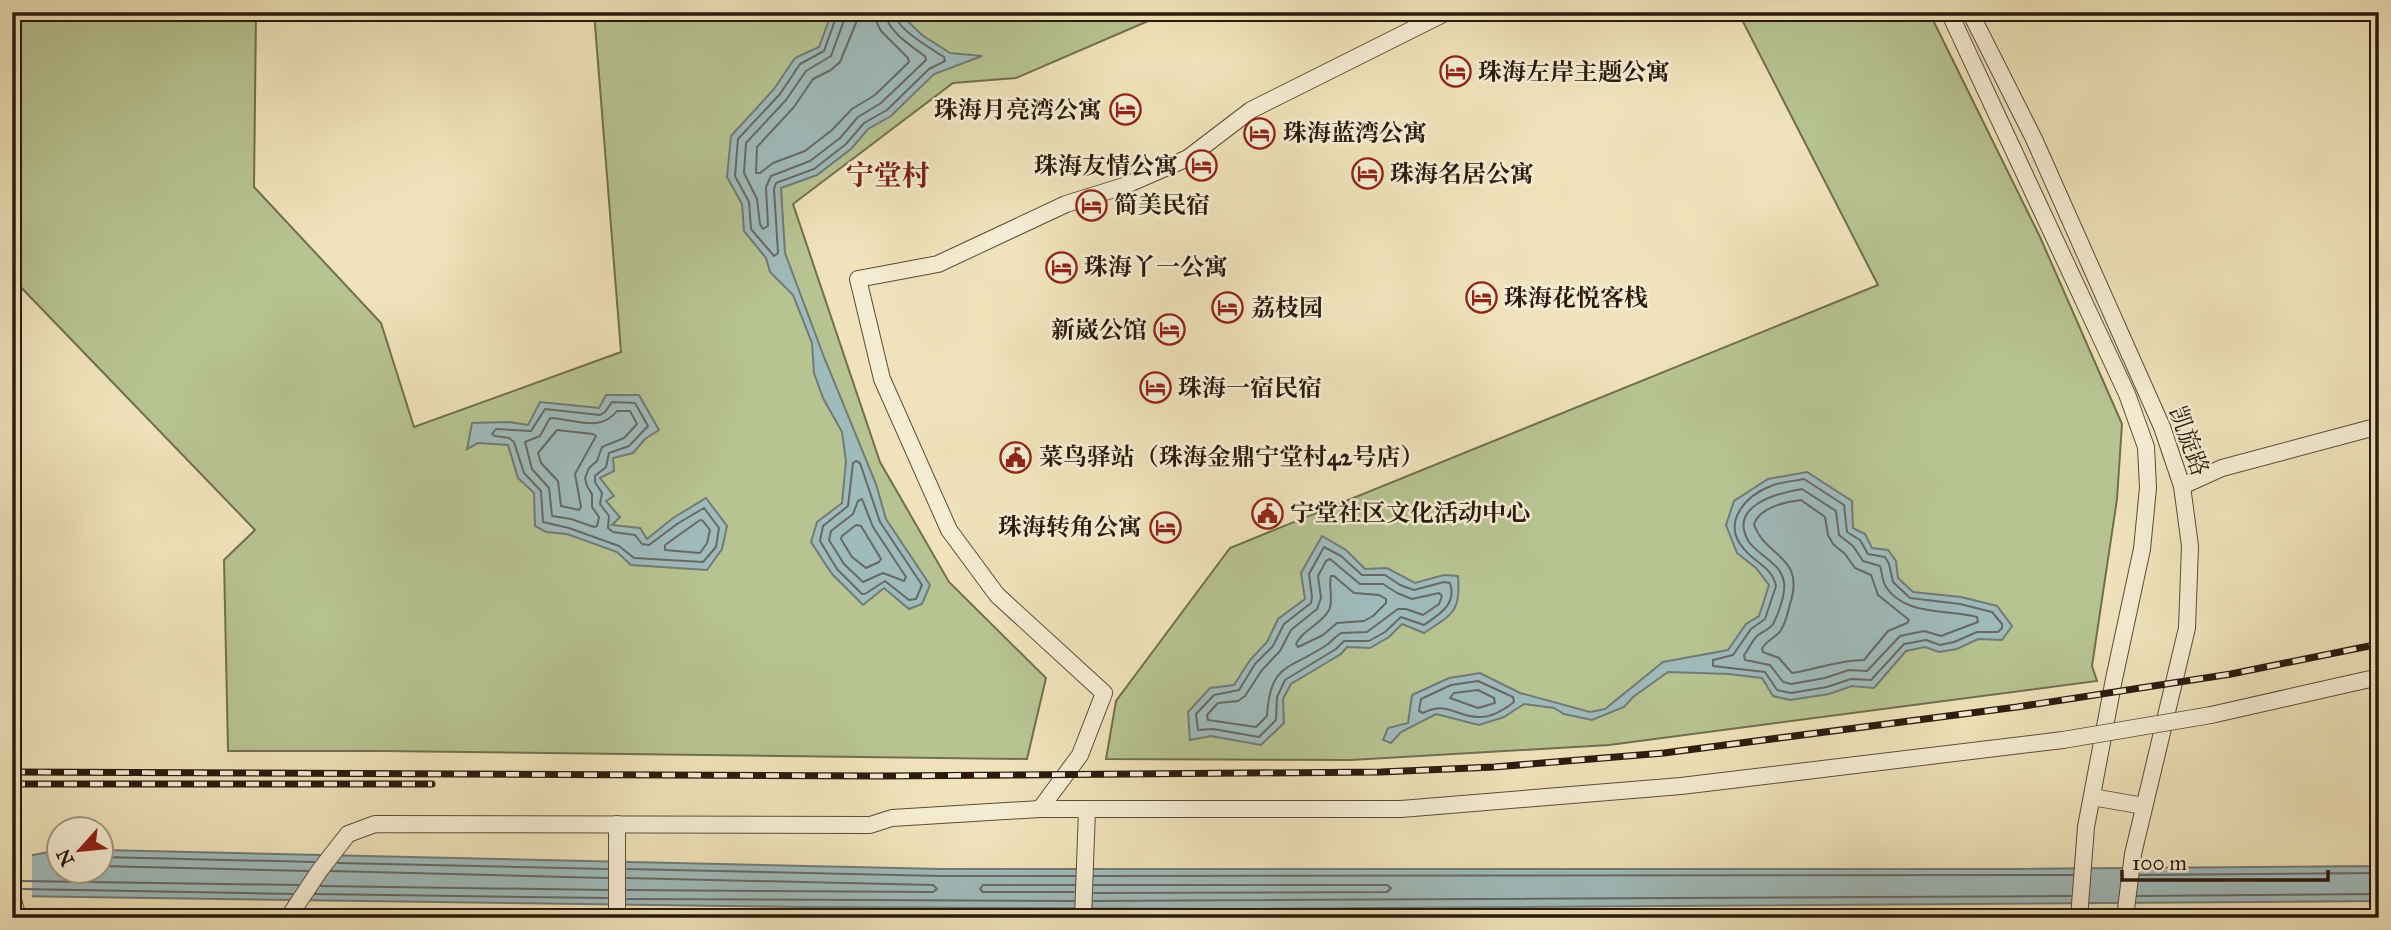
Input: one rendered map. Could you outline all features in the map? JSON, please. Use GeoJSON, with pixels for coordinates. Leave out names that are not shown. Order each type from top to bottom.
{"type":"FeatureCollection","features":[{"type":"Feature","properties":{"kind":"street"},"geometry":{"type":"LineString","coordinates":[[1040,809],[1080,755],[1104,693],[997,595],[948,530],[882,379],[858,279],[938,264],[1066,204],[1124,186],[1188,158],[1251,110],[1447,12]]}},
{"type":"Feature","properties":{"kind":"street","name":"凯旋路"},"geometry":{"type":"LineString","coordinates":[[1949,12],[2127,394],[2146,447],[2148,488],[2142,549],[2092,797],[2082,861],[2079,915]]}},
{"type":"Feature","properties":{"kind":"street","name":"凯旋路"},"geometry":{"type":"LineString","coordinates":[[1970,12],[2039,151],[2162,427],[2182,486],[2190,546],[2187,628],[2144,806],[2132,865],[2127,913]]}},
{"type":"Feature","properties":{"kind":"street"},"geometry":{"type":"LineString","coordinates":[[2182,486],[2222,468],[2379,426]]}},
{"type":"Feature","properties":{"kind":"street"},"geometry":{"type":"LineString","coordinates":[[291,913],[348,834],[375,824],[870,825],[892,818],[1040,809],[1401,809],[1681,786],[2063,740],[2211,715],[2379,677]]}},
{"type":"Feature","properties":{"kind":"street"},"geometry":{"type":"LineString","coordinates":[[12,714],[12,737]]}},
{"type":"Feature","properties":{"kind":"street"},"geometry":{"type":"LineString","coordinates":[[2092,797],[2144,806]]}},
{"type":"Feature","properties":{"kind":"street"},"geometry":{"type":"LineString","coordinates":[[12,802],[13,900],[18,918]]}},
{"type":"Feature","properties":{"kind":"street"},"geometry":{"type":"LineString","coordinates":[[1083,917],[1087,810]]}},
{"type":"Feature","properties":{"kind":"street"},"geometry":{"type":"LineString","coordinates":[[616,914],[617,824]]}},
{"type":"Feature","properties":{"kind":"green space"},"geometry":{"type":"Polygon","coordinates":[[[12,12],[256,12],[254,187],[381,323],[414,427],[621,352],[594,12],[1169,12],[1016,78],[953,83],[793,204],[880,462],[949,582],[1046,678],[1027,759],[228,751],[224,560],[255,530],[12,278],[12,12]]]}},
{"type":"Feature","properties":{"kind":"green space"},"geometry":{"type":"Polygon","coordinates":[[[1738,12],[1929,12],[2040,237],[2122,424],[2117,499],[2092,666],[2097,681],[1609,745],[1351,760],[1106,759],[1116,701],[1230,548],[1878,285],[1738,12]]]}},
{"type":"Feature","properties":{"kind":"water"},"geometry":{"type":"Polygon","coordinates":[[[832,12],[898,12],[922,35],[950,53],[982,56],[934,74],[891,116],[868,129],[851,149],[817,175],[781,188],[785,253],[824,357],[876,484],[886,519],[930,585],[922,604],[909,609],[884,588],[863,605],[832,574],[811,542],[817,522],[842,503],[846,461],[842,432],[823,398],[814,373],[812,343],[793,295],[770,272],[766,258],[744,231],[742,204],[727,177],[731,136],[774,89],[795,58],[819,47],[832,12]]]}},
{"type":"Feature","properties":{"kind":"water"},"geometry":{"type":"Polygon","coordinates":[[[606,395],[639,395],[659,430],[645,439],[633,453],[613,458],[614,471],[600,478],[614,496],[606,501],[620,517],[612,525],[640,528],[647,539],[673,518],[706,498],[727,526],[722,549],[707,570],[631,565],[617,552],[567,534],[546,532],[535,526],[534,493],[518,478],[508,445],[478,443],[467,449],[472,423],[509,422],[528,425],[540,402],[599,408],[606,395]]]}},
{"type":"Feature","properties":{"kind":"water"},"geometry":{"type":"Polygon","coordinates":[[[1807,472],[1852,501],[1853,528],[1865,534],[1872,548],[1888,550],[1896,561],[1898,578],[1913,592],[1961,597],[1997,606],[2012,626],[2002,640],[1978,639],[1957,649],[1939,652],[1925,647],[1906,651],[1874,688],[1852,686],[1829,694],[1790,700],[1773,696],[1762,678],[1668,672],[1633,697],[1624,707],[1592,720],[1564,714],[1554,708],[1524,704],[1504,717],[1479,725],[1436,714],[1401,732],[1391,743],[1383,740],[1388,728],[1408,723],[1412,695],[1449,678],[1480,673],[1520,693],[1590,712],[1605,709],[1663,662],[1728,650],[1746,624],[1759,616],[1769,585],[1756,568],[1737,553],[1726,525],[1734,501],[1768,479],[1807,472]]]}},
{"type":"Feature","properties":{"kind":"water"},"geometry":{"type":"Polygon","coordinates":[[[1322,536],[1346,550],[1365,569],[1387,568],[1415,583],[1444,575],[1458,576],[1458,598],[1453,611],[1424,633],[1402,624],[1389,637],[1370,648],[1347,647],[1341,654],[1291,684],[1283,699],[1284,723],[1261,745],[1211,736],[1190,740],[1188,712],[1210,688],[1234,685],[1250,660],[1267,642],[1278,619],[1305,599],[1301,573],[1322,536]]]}},
{"type":"Feature","properties":{"kind":"water"},"geometry":{"type":"Polygon","coordinates":[[[116,850],[941,869],[2010,869],[2379,866],[2379,901],[1232,909],[799,907],[12,896],[12,859],[46,852],[46,884],[116,884],[116,850]]]}},
{"type":"Feature","properties":{"kind":"pier"},"geometry":{"type":"Polygon","coordinates":[[[32,851],[32,900],[12,900],[12,855],[32,851]]]}},
{"type":"Feature","properties":{"kind":"railway"},"geometry":{"type":"LineString","coordinates":[[12,772],[881,776],[1381,772],[1494,767],[1664,753],[2017,707],[2231,674],[2379,644]]}},
{"type":"Feature","properties":{"kind":"railway"},"geometry":{"type":"LineString","coordinates":[[12,784],[432,784]]}},
{"type":"Feature","properties":{"kind":"place","name":"珠海左岸主题公寓"},"geometry":{"type":"Point","coordinates":[1455,72]}},
{"type":"Feature","properties":{"kind":"place","name":"珠海月亮湾公寓"},"geometry":{"type":"Point","coordinates":[1125,110]}},
{"type":"Feature","properties":{"kind":"place","name":"珠海蓝湾公寓"},"geometry":{"type":"Point","coordinates":[1260,133]}},
{"type":"Feature","properties":{"kind":"place","name":"珠海友情公寓"},"geometry":{"type":"Point","coordinates":[1201,166]}},
{"type":"Feature","properties":{"kind":"place","name":"珠海名居公寓"},"geometry":{"type":"Point","coordinates":[1367,174]}},
{"type":"Feature","properties":{"kind":"place","name":"简美民宿"},"geometry":{"type":"Point","coordinates":[1091,205]}},
{"type":"Feature","properties":{"kind":"place","name":"珠海丫一公寓"},"geometry":{"type":"Point","coordinates":[1061,267]}},
{"type":"Feature","properties":{"kind":"place","name":"珠海花悦客栈"},"geometry":{"type":"Point","coordinates":[1481,298]}},
{"type":"Feature","properties":{"kind":"place","name":"荔枝园"},"geometry":{"type":"Point","coordinates":[1228,308]}},
{"type":"Feature","properties":{"kind":"place","name":"新崴公馆"},"geometry":{"type":"Point","coordinates":[1170,330]}},
{"type":"Feature","properties":{"kind":"place","name":"珠海一宿民宿"},"geometry":{"type":"Point","coordinates":[1155,388]}},
{"type":"Feature","properties":{"kind":"place","name":"菜鸟驿站（珠海金鼎宁堂村42号店）"},"geometry":{"type":"Point","coordinates":[1016,457]}},
{"type":"Feature","properties":{"kind":"place","name":"宁堂社区文化活动中心"},"geometry":{"type":"Point","coordinates":[1267,513]}},
{"type":"Feature","properties":{"kind":"place","name":"珠海转角公寓"},"geometry":{"type":"Point","coordinates":[1165,527]}},
{"type":"Feature","properties":{"kind":"district","name":"宁堂村"},"geometry":{"type":"Point","coordinates":[888,175]}}]}
